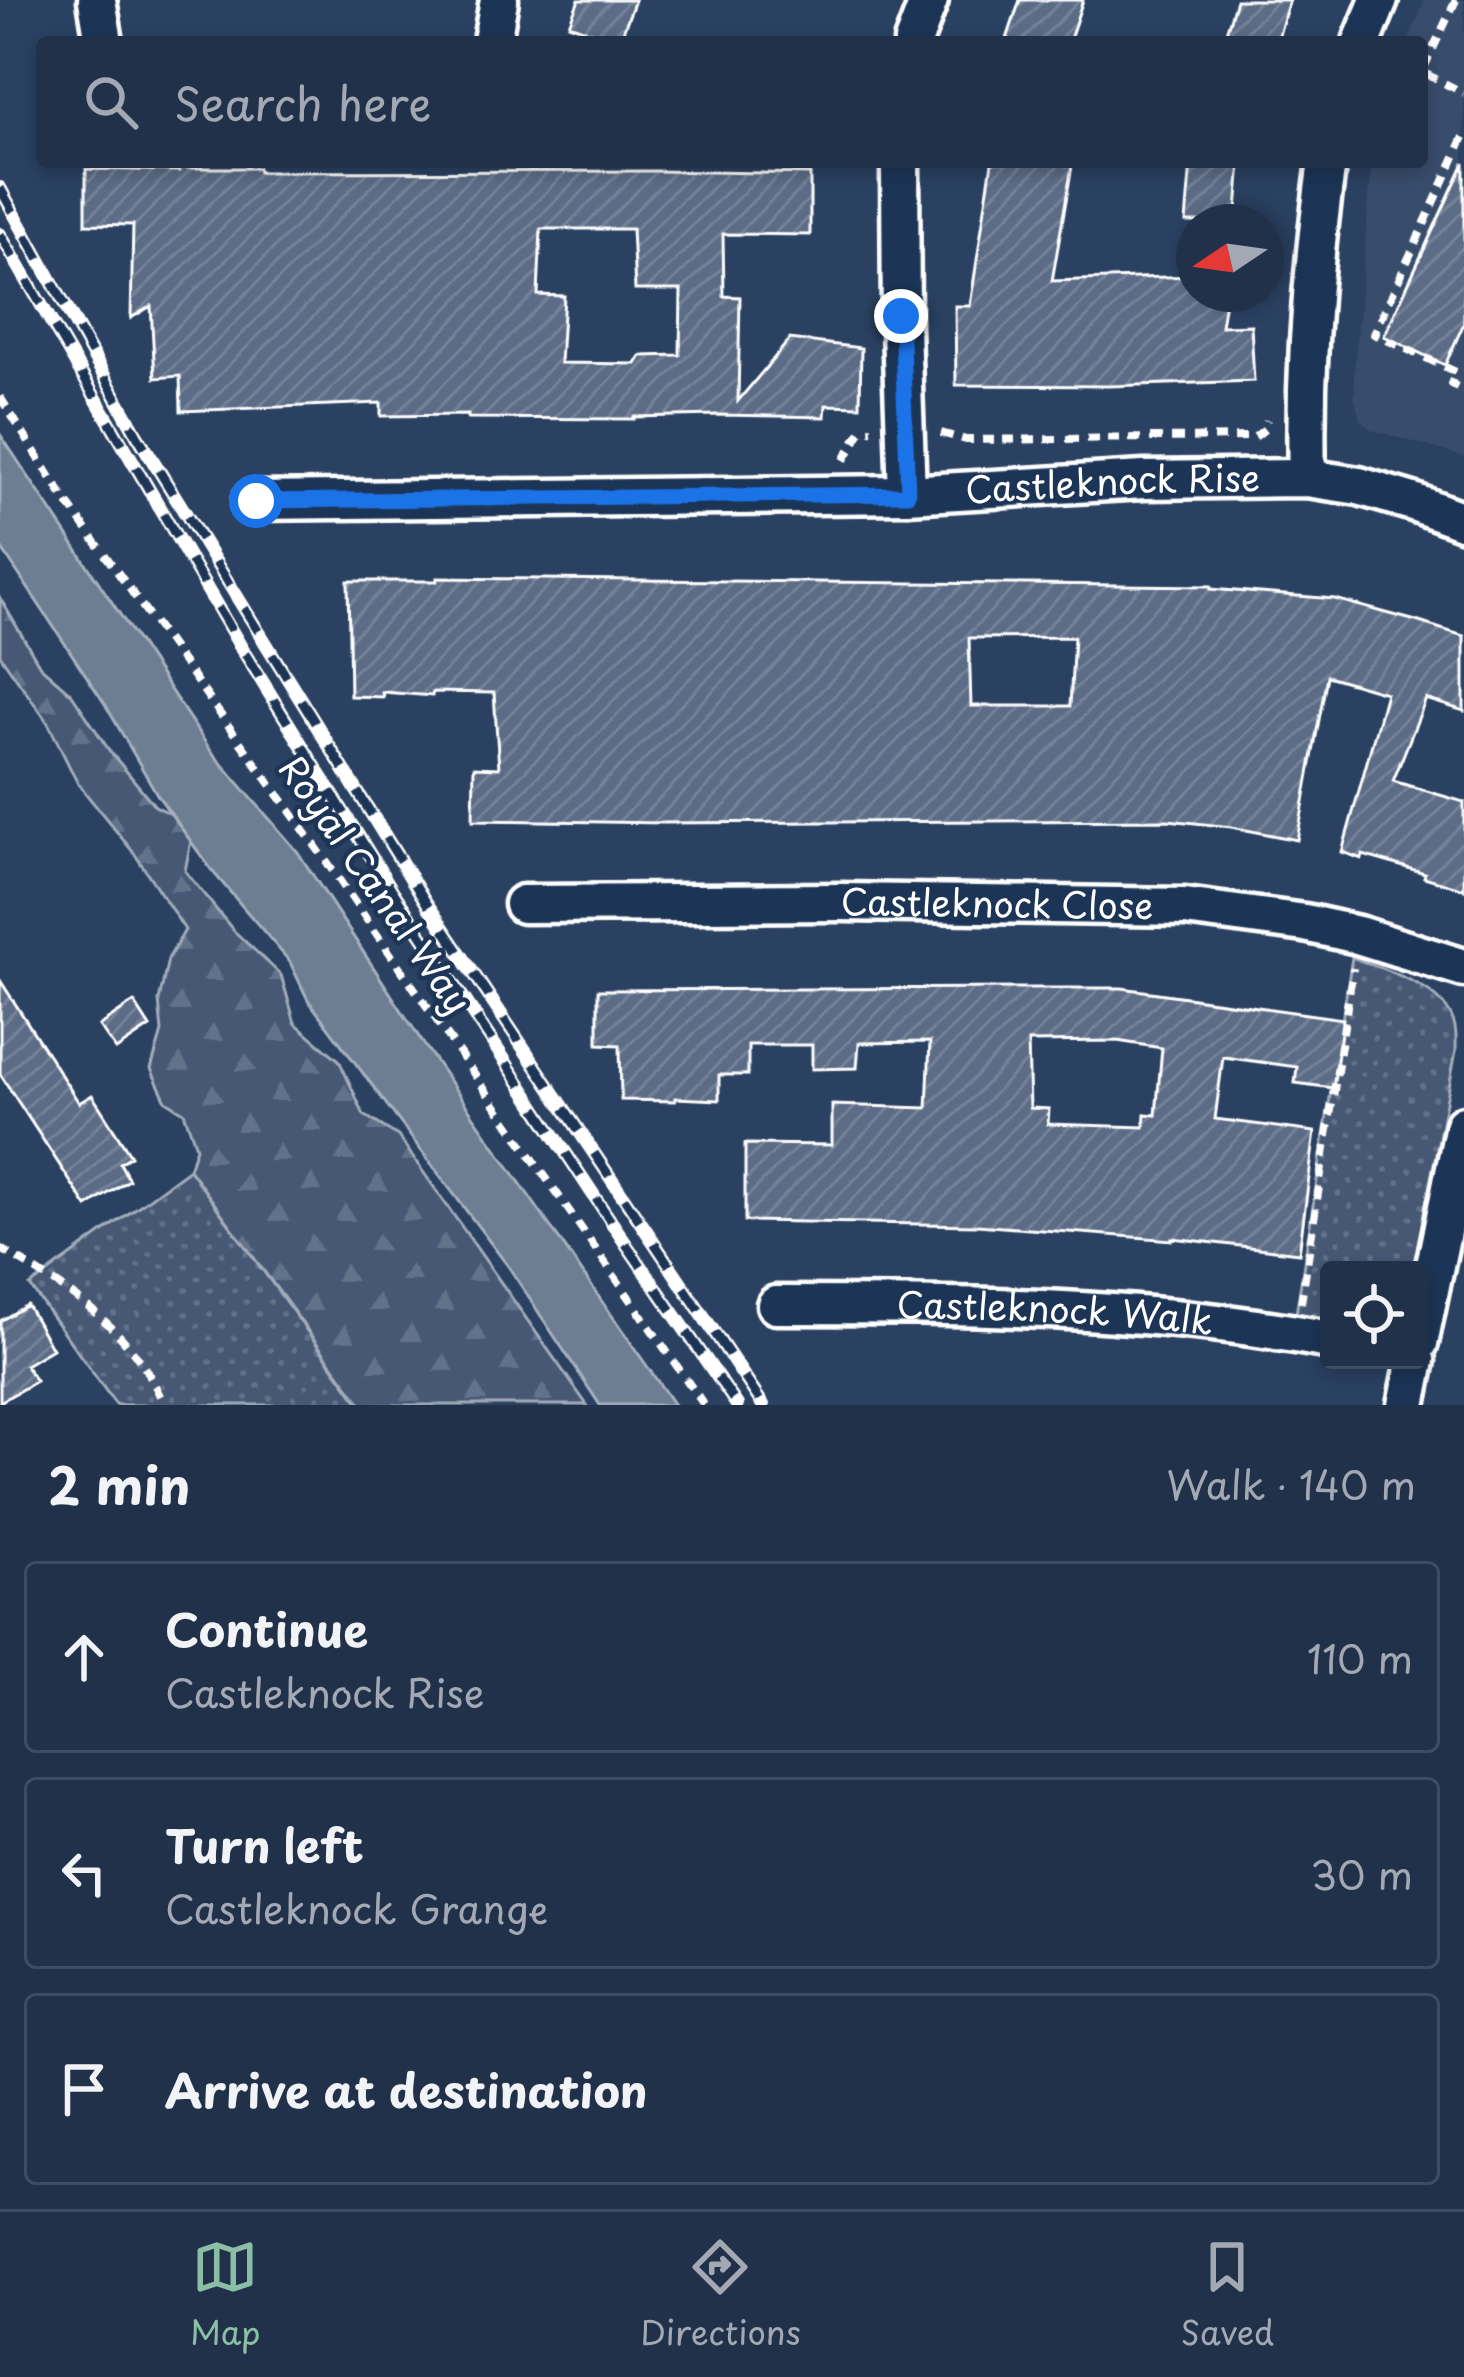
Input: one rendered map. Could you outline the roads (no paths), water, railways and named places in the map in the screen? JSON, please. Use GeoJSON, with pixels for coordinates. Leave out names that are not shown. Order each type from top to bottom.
{"type":"FeatureCollection","features":[{"type":"Feature","properties":{"kind":"street"},"geometry":{"type":"LineString","coordinates":[[97,0],[103,36]]}},
{"type":"Feature","properties":{"kind":"street"},"geometry":{"type":"LineString","coordinates":[[493,36],[499,0]]}},
{"type":"Feature","properties":{"kind":"street"},"geometry":{"type":"LineString","coordinates":[[915,36],[929,0]]}},
{"type":"Feature","properties":{"kind":"street"},"geometry":{"type":"LineString","coordinates":[[1364,36],[1379,0]]}},
{"type":"Feature","properties":{"kind":"street"},"geometry":{"type":"LineString","coordinates":[[900,168],[908,494]]}},
{"type":"Feature","properties":{"kind":"street"},"geometry":{"type":"LineString","coordinates":[[1307,478],[1308,347],[1327,168]]}},
{"type":"Feature","properties":{"kind":"street","name":"Castleknock Rise"},"geometry":{"type":"LineString","coordinates":[[252,501],[908,494],[1144,480],[1307,478],[1359,486],[1464,521]]}},
{"type":"Feature","properties":{"kind":"street","name":"Castleknock Close"},"geometry":{"type":"LineString","coordinates":[[523,904],[1154,906],[1277,917],[1358,935],[1464,968]]}},
{"type":"Feature","properties":{"kind":"street"},"geometry":{"type":"LineString","coordinates":[[1428,1299],[1464,1125]]}},
{"type":"Feature","properties":{"kind":"street","name":"Castleknock Walk"},"geometry":{"type":"LineString","coordinates":[[776,1305],[1087,1310],[1313,1337]]}},
{"type":"Feature","properties":{"kind":"street"},"geometry":{"type":"LineString","coordinates":[[1407,1405],[1414,1369]]}},
{"type":"Feature","properties":{"kind":"railway"},"geometry":{"type":"LineString","coordinates":[[0,188],[137,435],[427,904],[763,1405]]}},
{"type":"Feature","properties":{"kind":"railway"},"geometry":{"type":"LineString","coordinates":[[0,234],[242,649],[392,890],[737,1405]]}}]}
